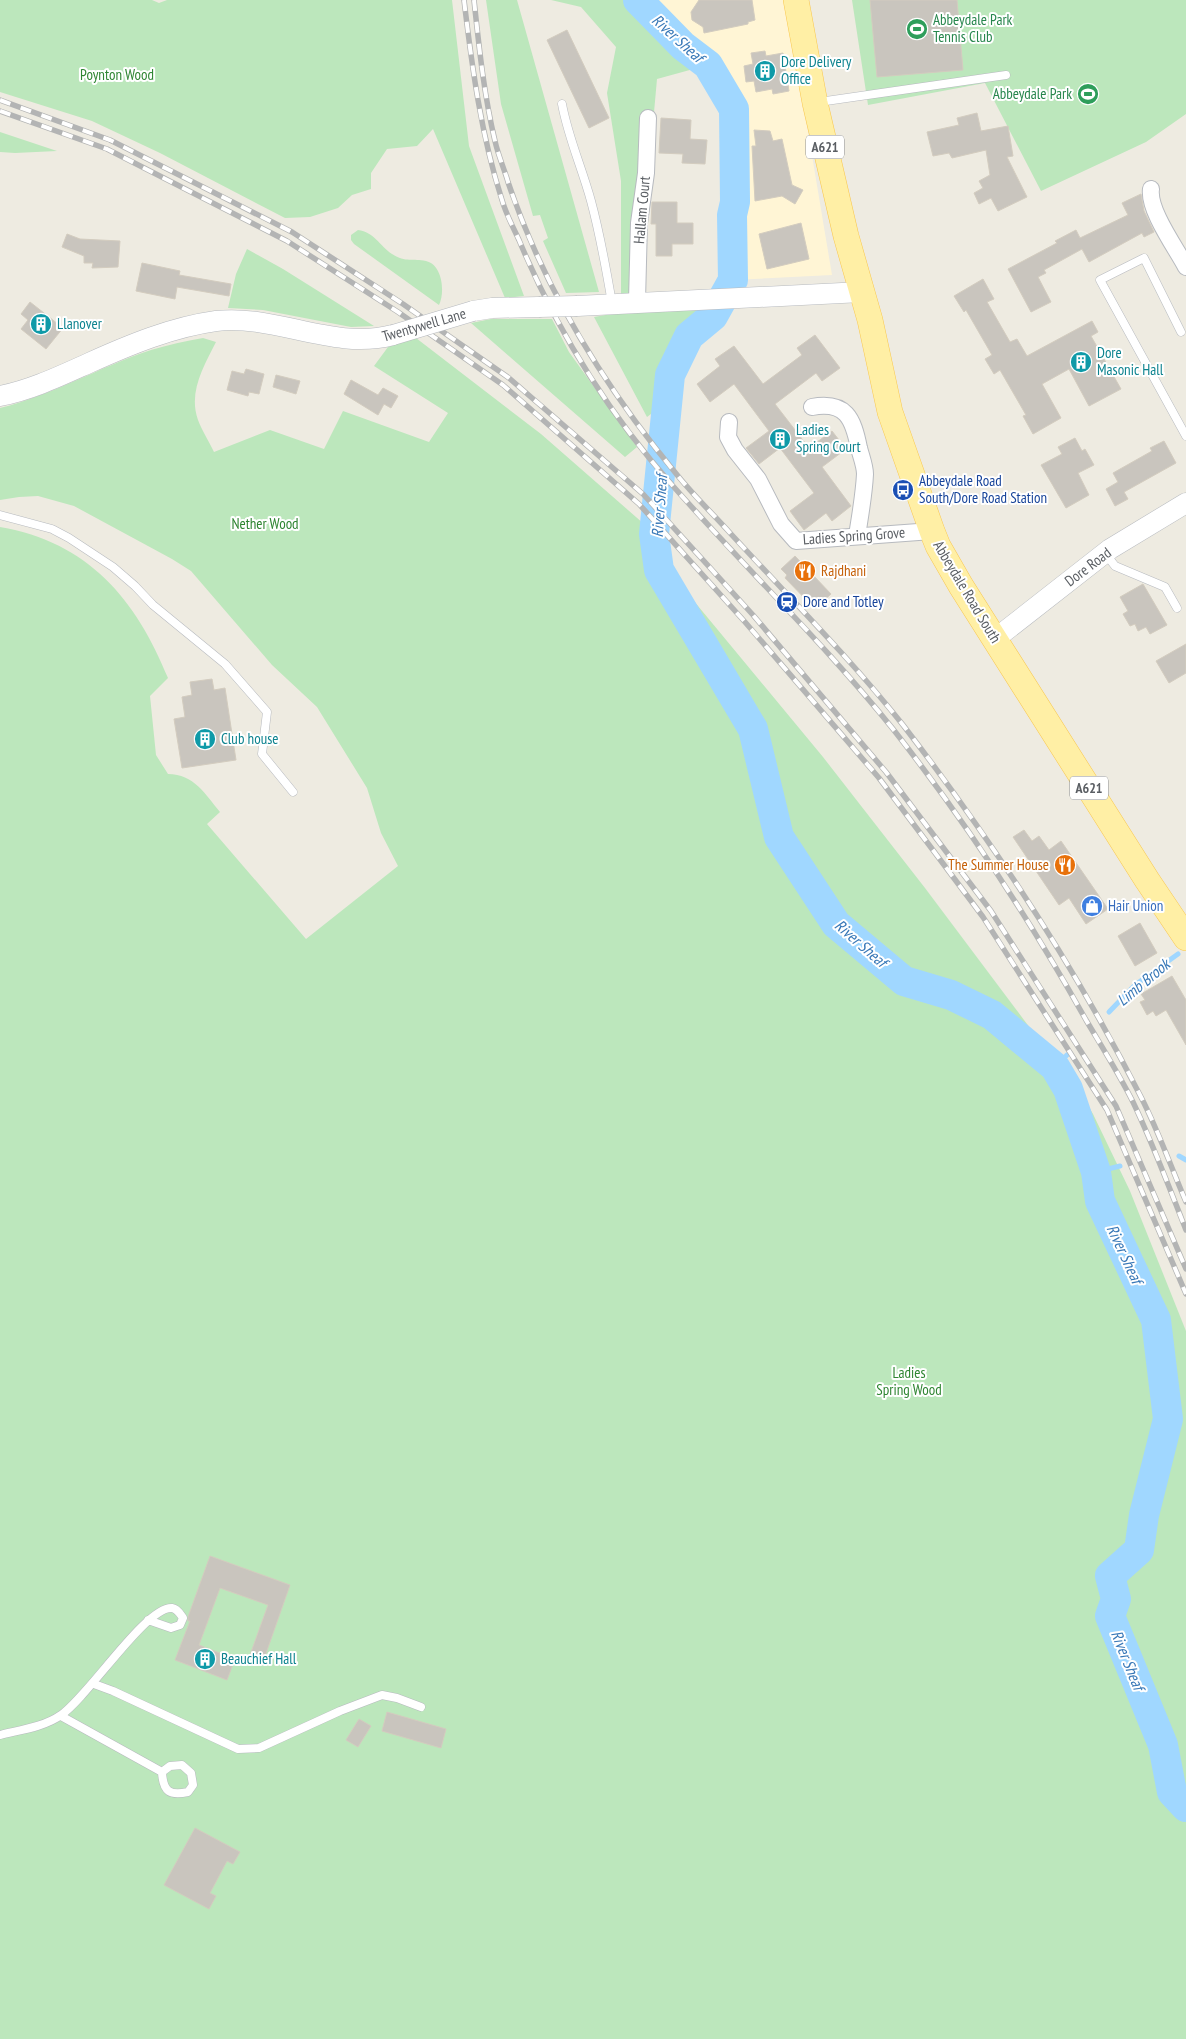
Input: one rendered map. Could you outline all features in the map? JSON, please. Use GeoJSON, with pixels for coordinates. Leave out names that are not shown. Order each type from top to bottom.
{"type":"FeatureCollection","features":[{"type":"Feature","properties":{"kind":"main road","name":"Abbeydale Road South"},"geometry":{"type":"LineString","coordinates":[[796,0],[815,103],[890,412],[938,546],[961,586],[1147,880],[1185,932]]}},
{"type":"Feature","properties":{"kind":"street","name":"Hallam Court"},"geometry":{"type":"LineString","coordinates":[[637,301],[639,223],[646,173],[648,118]]}},
{"type":"Feature","properties":{"kind":"street"},"geometry":{"type":"LineString","coordinates":[[1151,189],[1150,197],[1155,210],[1186,267]]}},
{"type":"Feature","properties":{"kind":"street","name":"Twentywell Lane"},"geometry":{"type":"LineString","coordinates":[[0,396],[50,380],[159,334],[216,322],[236,320],[255,322],[344,339],[370,339],[393,335],[473,311],[492,308],[577,306],[637,301],[862,292]]}},
{"type":"Feature","properties":{"kind":"street"},"geometry":{"type":"LineString","coordinates":[[812,407],[823,405],[836,407],[846,414],[855,430],[865,472],[857,536]]}},
{"type":"Feature","properties":{"kind":"street","name":"Ladies Spring Grove"},"geometry":{"type":"LineString","coordinates":[[729,422],[728,437],[735,450],[758,479],[780,524],[796,541],[932,531]]}},
{"type":"Feature","properties":{"kind":"street","name":"Dore Road"},"geometry":{"type":"LineString","coordinates":[[995,639],[1105,553],[1186,503]]}},
{"type":"Feature","properties":{"kind":"lane"},"geometry":{"type":"LineString","coordinates":[[815,103],[1006,75]]}},
{"type":"Feature","properties":{"kind":"lane"},"geometry":{"type":"LineString","coordinates":[[562,104],[565,121],[591,201],[605,260],[612,303]]}},
{"type":"Feature","properties":{"kind":"lane"},"geometry":{"type":"LineString","coordinates":[[1181,332],[1144,258],[1100,280],[1186,436]]}},
{"type":"Feature","properties":{"kind":"lane"},"geometry":{"type":"LineString","coordinates":[[0,515],[39,524],[70,538],[113,567],[153,605],[225,664],[267,712],[262,754],[293,792]]}},
{"type":"Feature","properties":{"kind":"lane"},"geometry":{"type":"LineString","coordinates":[[1105,553],[1115,566],[1165,587],[1178,608]]}},
{"type":"Feature","properties":{"kind":"lane"},"geometry":{"type":"LineString","coordinates":[[0,1735],[33,1727],[61,1716],[94,1684],[114,1657],[148,1620]]}},
{"type":"Feature","properties":{"kind":"lane"},"geometry":{"type":"LineString","coordinates":[[94,1684],[238,1749],[259,1748],[340,1711],[382,1695],[397,1698],[421,1707]]}},
{"type":"Feature","properties":{"kind":"lane"},"geometry":{"type":"LineString","coordinates":[[61,1716],[162,1772]]}},
{"type":"Feature","properties":{"kind":"lane"},"geometry":{"type":"LineString","coordinates":[[182,1765],[191,1773],[193,1785],[188,1792],[175,1794],[166,1790],[162,1782],[162,1772],[170,1766],[182,1765]]}},
{"type":"Feature","properties":{"kind":"shaded area"},"geometry":{"type":"Polygon","coordinates":[[[638,0],[786,0],[832,275],[733,280],[732,215],[735,202],[734,109],[708,65],[683,46],[638,0]]]}},
{"type":"Feature","properties":{"kind":"green space","name":"Poynton Wood"},"geometry":{"type":"Polygon","coordinates":[[[0,0],[152,0],[159,3],[167,0],[452,0],[469,146],[524,296],[505,298],[433,129],[417,146],[387,149],[371,173],[371,189],[352,195],[338,208],[310,217],[285,218],[160,153],[92,121],[0,92],[0,0]]]}},
{"type":"Feature","properties":{"kind":"green space"},"geometry":{"type":"Polygon","coordinates":[[[486,0],[517,0],[599,292],[566,293],[543,241],[548,238],[540,215],[533,216],[501,104],[486,0]]]}},
{"type":"Feature","properties":{"kind":"green space"},"geometry":{"type":"Polygon","coordinates":[[[551,0],[638,0],[683,45],[708,65],[657,79],[637,301],[621,302],[621,181],[607,93],[616,47],[581,7],[551,0]]]}},
{"type":"Feature","properties":{"kind":"green space","name":"Abbeydale Park"},"geometry":{"type":"Polygon","coordinates":[[[852,0],[1186,0],[1186,114],[1146,142],[1041,191],[985,83],[868,105],[852,0]]]}},
{"type":"Feature","properties":{"kind":"green space"},"geometry":{"type":"Polygon","coordinates":[[[0,132],[57,151],[0,152],[0,132]]]}},
{"type":"Feature","properties":{"kind":"green space"},"geometry":{"type":"Polygon","coordinates":[[[358,230],[373,236],[397,257],[426,261],[432,264],[436,268],[441,280],[442,294],[439,305],[354,244],[351,240],[351,235],[358,230]]]}},
{"type":"Feature","properties":{"kind":"green space"},"geometry":{"type":"Polygon","coordinates":[[[247,249],[283,269],[374,326],[351,327],[263,310],[228,308],[236,274],[247,249]]]}},
{"type":"Feature","properties":{"kind":"green space"},"geometry":{"type":"Polygon","coordinates":[[[711,305],[713,316],[689,336],[670,375],[668,401],[647,417],[594,317],[629,311],[711,305]]]}},
{"type":"Feature","properties":{"kind":"green space"},"geometry":{"type":"Polygon","coordinates":[[[491,319],[552,319],[569,352],[637,447],[625,457],[471,323],[491,319]]]}},
{"type":"Feature","properties":{"kind":"green space"},"geometry":{"type":"Polygon","coordinates":[[[203,338],[216,342],[196,389],[195,410],[214,452],[270,430],[324,449],[343,411],[429,442],[448,413],[374,366],[388,347],[416,338],[541,434],[644,524],[679,583],[823,757],[925,888],[1036,1036],[1062,1061],[1093,1114],[1130,1191],[1186,1331],[1186,2039],[0,2039],[0,527],[31,535],[59,546],[105,578],[124,599],[141,623],[168,678],[150,696],[156,755],[168,774],[185,777],[192,781],[209,798],[220,812],[207,824],[306,939],[398,866],[381,833],[367,788],[317,707],[272,665],[191,571],[74,506],[38,496],[0,500],[0,408],[39,396],[151,350],[203,338]]]}},
{"type":"Feature","properties":{"kind":"building"},"geometry":{"type":"Polygon","coordinates":[[[699,0],[752,0],[755,20],[748,22],[748,24],[704,33],[703,27],[692,20],[691,12],[699,0]]]}},
{"type":"Feature","properties":{"kind":"building"},"geometry":{"type":"Polygon","coordinates":[[[870,0],[957,0],[963,70],[877,77],[870,0]]]}},
{"type":"Feature","properties":{"kind":"building"},"geometry":{"type":"Polygon","coordinates":[[[567,30],[609,118],[589,128],[547,40],[567,30]]]}},
{"type":"Feature","properties":{"kind":"building","name":"Dore Delivery Office"},"geometry":{"type":"Polygon","coordinates":[[[765,51],[766,56],[783,53],[789,91],[773,94],[772,89],[756,92],[754,81],[746,82],[744,66],[753,64],[751,53],[765,51]]]}},
{"type":"Feature","properties":{"kind":"building"},"geometry":{"type":"Polygon","coordinates":[[[977,113],[981,131],[1008,126],[1013,156],[1007,157],[1027,197],[998,211],[991,198],[979,204],[974,193],[983,188],[979,181],[990,175],[986,150],[952,158],[949,153],[933,156],[927,132],[959,125],[957,118],[977,113]]]}},
{"type":"Feature","properties":{"kind":"building"},"geometry":{"type":"Polygon","coordinates":[[[661,118],[691,120],[690,139],[707,140],[705,164],[682,163],[683,154],[659,153],[661,118]]]}},
{"type":"Feature","properties":{"kind":"building"},"geometry":{"type":"Polygon","coordinates":[[[754,130],[770,131],[773,141],[782,139],[792,185],[803,190],[795,204],[782,196],[755,201],[752,146],[756,146],[754,130]]]}},
{"type":"Feature","properties":{"kind":"building"},"geometry":{"type":"Polygon","coordinates":[[[1141,194],[1144,211],[1154,232],[1144,237],[1142,233],[1089,262],[1082,249],[1044,270],[1046,273],[1038,277],[1051,302],[1031,312],[1008,269],[1057,243],[1055,241],[1076,230],[1080,238],[1128,215],[1122,203],[1141,194]]]}},
{"type":"Feature","properties":{"kind":"building"},"geometry":{"type":"Polygon","coordinates":[[[652,202],[677,202],[677,223],[693,223],[693,244],[672,244],[672,256],[656,256],[656,224],[651,224],[652,202]]]}},
{"type":"Feature","properties":{"kind":"building"},"geometry":{"type":"Polygon","coordinates":[[[801,223],[809,259],[767,269],[759,234],[801,223]]]}},
{"type":"Feature","properties":{"kind":"building"},"geometry":{"type":"Polygon","coordinates":[[[67,234],[80,239],[120,241],[118,267],[92,268],[93,263],[84,263],[84,256],[62,247],[67,234]]]}},
{"type":"Feature","properties":{"kind":"building"},"geometry":{"type":"Polygon","coordinates":[[[142,263],[180,271],[179,275],[231,284],[229,296],[177,287],[175,299],[136,291],[142,263]]]}},
{"type":"Feature","properties":{"kind":"building"},"geometry":{"type":"Polygon","coordinates":[[[983,279],[994,299],[987,302],[1010,342],[1017,339],[1027,356],[1092,321],[1098,332],[1091,336],[1121,389],[1089,406],[1069,369],[1042,384],[1061,418],[1033,434],[1023,416],[1026,415],[1000,370],[994,374],[985,359],[992,355],[966,310],[964,312],[954,296],[983,279]]]}},
{"type":"Feature","properties":{"kind":"building","name":"Llanover"},"geometry":{"type":"Polygon","coordinates":[[[30,302],[63,328],[46,349],[21,329],[28,320],[21,314],[30,302]]]}},
{"type":"Feature","properties":{"kind":"building","name":"Ladies Spring Court"},"geometry":{"type":"Polygon","coordinates":[[[815,335],[840,368],[822,381],[816,373],[775,404],[809,448],[832,431],[846,449],[822,467],[851,506],[832,521],[826,513],[804,530],[790,511],[814,493],[780,448],[759,464],[746,448],[769,431],[734,384],[710,402],[697,384],[720,366],[715,359],[734,346],[763,384],[802,355],[797,348],[815,335]]]}},
{"type":"Feature","properties":{"kind":"building"},"geometry":{"type":"Polygon","coordinates":[[[246,369],[264,374],[259,394],[249,392],[248,396],[227,390],[232,371],[244,374],[246,369]]]}},
{"type":"Feature","properties":{"kind":"building"},"geometry":{"type":"Polygon","coordinates":[[[276,375],[300,381],[296,394],[273,387],[276,375]]]}},
{"type":"Feature","properties":{"kind":"building"},"geometry":{"type":"Polygon","coordinates":[[[351,380],[378,395],[383,388],[398,396],[391,408],[384,404],[378,415],[344,394],[351,380]]]}},
{"type":"Feature","properties":{"kind":"building"},"geometry":{"type":"Polygon","coordinates":[[[1075,438],[1082,451],[1085,449],[1094,465],[1078,473],[1089,495],[1066,508],[1041,465],[1062,454],[1058,447],[1075,438]]]}},
{"type":"Feature","properties":{"kind":"building"},"geometry":{"type":"Polygon","coordinates":[[[1164,441],[1176,463],[1124,492],[1128,499],[1115,506],[1106,489],[1118,482],[1113,473],[1152,451],[1150,448],[1164,441]]]}},
{"type":"Feature","properties":{"kind":"building"},"geometry":{"type":"Polygon","coordinates":[[[795,556],[831,594],[815,609],[785,578],[787,575],[781,569],[795,556]]]}},
{"type":"Feature","properties":{"kind":"building"},"geometry":{"type":"Polygon","coordinates":[[[1143,584],[1167,625],[1150,634],[1146,627],[1138,631],[1135,624],[1130,626],[1123,614],[1128,611],[1120,597],[1143,584]]]}},
{"type":"Feature","properties":{"kind":"building"},"geometry":{"type":"Polygon","coordinates":[[[1186,644],[1186,673],[1169,683],[1156,661],[1186,644]]]}},
{"type":"Feature","properties":{"kind":"building","name":"Club house"},"geometry":{"type":"Polygon","coordinates":[[[212,679],[214,690],[225,688],[236,760],[182,768],[174,719],[185,717],[182,697],[192,695],[190,682],[212,679]]]}},
{"type":"Feature","properties":{"kind":"building"},"geometry":{"type":"Polygon","coordinates":[[[1024,830],[1032,841],[1039,836],[1049,850],[1061,841],[1108,909],[1086,924],[1069,898],[1059,905],[1013,837],[1024,830]]]}},
{"type":"Feature","properties":{"kind":"building"},"geometry":{"type":"Polygon","coordinates":[[[1140,923],[1157,953],[1135,966],[1118,936],[1140,923]]]}},
{"type":"Feature","properties":{"kind":"building"},"geometry":{"type":"Polygon","coordinates":[[[1172,976],[1186,1000],[1186,1045],[1166,1010],[1156,1016],[1153,1011],[1147,1015],[1140,1002],[1145,1000],[1141,994],[1172,976]]]}},
{"type":"Feature","properties":{"kind":"building"},"geometry":{"type":"Polygon","coordinates":[[[210,1556],[290,1585],[264,1659],[250,1655],[268,1605],[220,1588],[199,1645],[235,1659],[227,1680],[175,1660],[190,1621],[188,1621],[188,1617],[210,1556]]]}},
{"type":"Feature","properties":{"kind":"building"},"geometry":{"type":"Polygon","coordinates":[[[387,1712],[446,1729],[441,1748],[382,1731],[387,1712]]]}},
{"type":"Feature","properties":{"kind":"building"},"geometry":{"type":"Polygon","coordinates":[[[359,1719],[371,1726],[358,1747],[346,1740],[359,1719]]]}},
{"type":"Feature","properties":{"kind":"building"},"geometry":{"type":"Polygon","coordinates":[[[195,1828],[240,1852],[233,1864],[227,1861],[210,1893],[216,1896],[209,1909],[164,1885],[195,1828]]]}},
{"type":"Feature","properties":{"kind":"waterway","name":"River Sheaf"},"geometry":{"type":"LineString","coordinates":[[638,0],[683,46],[708,65],[734,109],[735,202],[732,215],[733,280],[713,316],[689,336],[670,375],[654,534],[659,570],[753,729],[779,837],[836,924],[904,981],[951,995],[992,1015],[1055,1067],[1068,1089],[1096,1172],[1100,1201],[1156,1320],[1168,1419],[1144,1515],[1139,1550],[1110,1576],[1116,1599],[1110,1616],[1163,1745],[1172,1792],[1186,1807]]}},
{"type":"Feature","properties":{"kind":"waterway","name":"Limb Brook"},"geometry":{"type":"LineString","coordinates":[[1109,1012],[1135,985],[1178,954]]}},
{"type":"Feature","properties":{"kind":"waterway","name":"Limb Brook"},"geometry":{"type":"LineString","coordinates":[[1055,1067],[1067,1055]]}},
{"type":"Feature","properties":{"kind":"waterway"},"geometry":{"type":"LineString","coordinates":[[1179,1156],[1186,1160]]}},
{"type":"Feature","properties":{"kind":"waterway"},"geometry":{"type":"LineString","coordinates":[[1096,1172],[1120,1166]]}},
{"type":"Feature","properties":{"kind":"railway"},"geometry":{"type":"LineString","coordinates":[[464,0],[483,126],[502,200],[534,273],[567,338],[627,430],[673,486],[867,697],[920,764],[971,835],[1042,944],[1122,1081],[1161,1166],[1186,1230]]}},
{"type":"Feature","properties":{"kind":"railway"},"geometry":{"type":"LineString","coordinates":[[474,0],[485,89],[498,151],[523,222],[540,261],[580,336],[626,408],[678,476],[883,700],[969,814],[1031,905],[1115,1048],[1159,1135],[1186,1202]]}},
{"type":"Feature","properties":{"kind":"railway"},"geometry":{"type":"LineString","coordinates":[[0,100],[110,140],[292,232],[403,304],[509,378],[643,494],[753,615],[886,772],[991,911],[1116,1106],[1186,1269]]}},
{"type":"Feature","properties":{"kind":"railway"},"geometry":{"type":"LineString","coordinates":[[0,111],[107,149],[287,241],[398,312],[503,385],[639,504],[745,622],[879,778],[983,917],[1107,1110],[1186,1294]]}},
{"type":"Feature","properties":{"kind":"place","name":"Abbeydale Park Tennis Club"},"geometry":{"type":"Point","coordinates":[917,29]}},
{"type":"Feature","properties":{"kind":"place","name":"Dore Delivery Office"},"geometry":{"type":"Point","coordinates":[765,71]}},
{"type":"Feature","properties":{"kind":"place","name":"Abbeydale Park"},"geometry":{"type":"Point","coordinates":[1088,94]}},
{"type":"Feature","properties":{"kind":"place","name":"Llanover"},"geometry":{"type":"Point","coordinates":[41,324]}},
{"type":"Feature","properties":{"kind":"place","name":"Dore Masonic Hall"},"geometry":{"type":"Point","coordinates":[1081,362]}},
{"type":"Feature","properties":{"kind":"place","name":"Ladies Spring Court"},"geometry":{"type":"Point","coordinates":[780,439]}},
{"type":"Feature","properties":{"kind":"place","name":"Abbeydale Road South/Dore Road Station"},"geometry":{"type":"Point","coordinates":[903,490]}},
{"type":"Feature","properties":{"kind":"place","name":"Rajdhani"},"geometry":{"type":"Point","coordinates":[805,571]}},
{"type":"Feature","properties":{"kind":"place","name":"Dore and Totley"},"geometry":{"type":"Point","coordinates":[787,602]}},
{"type":"Feature","properties":{"kind":"place","name":"Club house"},"geometry":{"type":"Point","coordinates":[205,739]}},
{"type":"Feature","properties":{"kind":"place","name":"The Summer House"},"geometry":{"type":"Point","coordinates":[1065,865]}},
{"type":"Feature","properties":{"kind":"place","name":"Hair Union"},"geometry":{"type":"Point","coordinates":[1092,906]}},
{"type":"Feature","properties":{"kind":"place","name":"Beauchief Hall"},"geometry":{"type":"Point","coordinates":[205,1659]}},
{"type":"Feature","properties":{"kind":"park label","name":"Nether Wood"},"geometry":{"type":"Point","coordinates":[265,524]}},
{"type":"Feature","properties":{"kind":"park label","name":"Ladies Spring Wood"},"geometry":{"type":"Point","coordinates":[909,1382]}}]}
